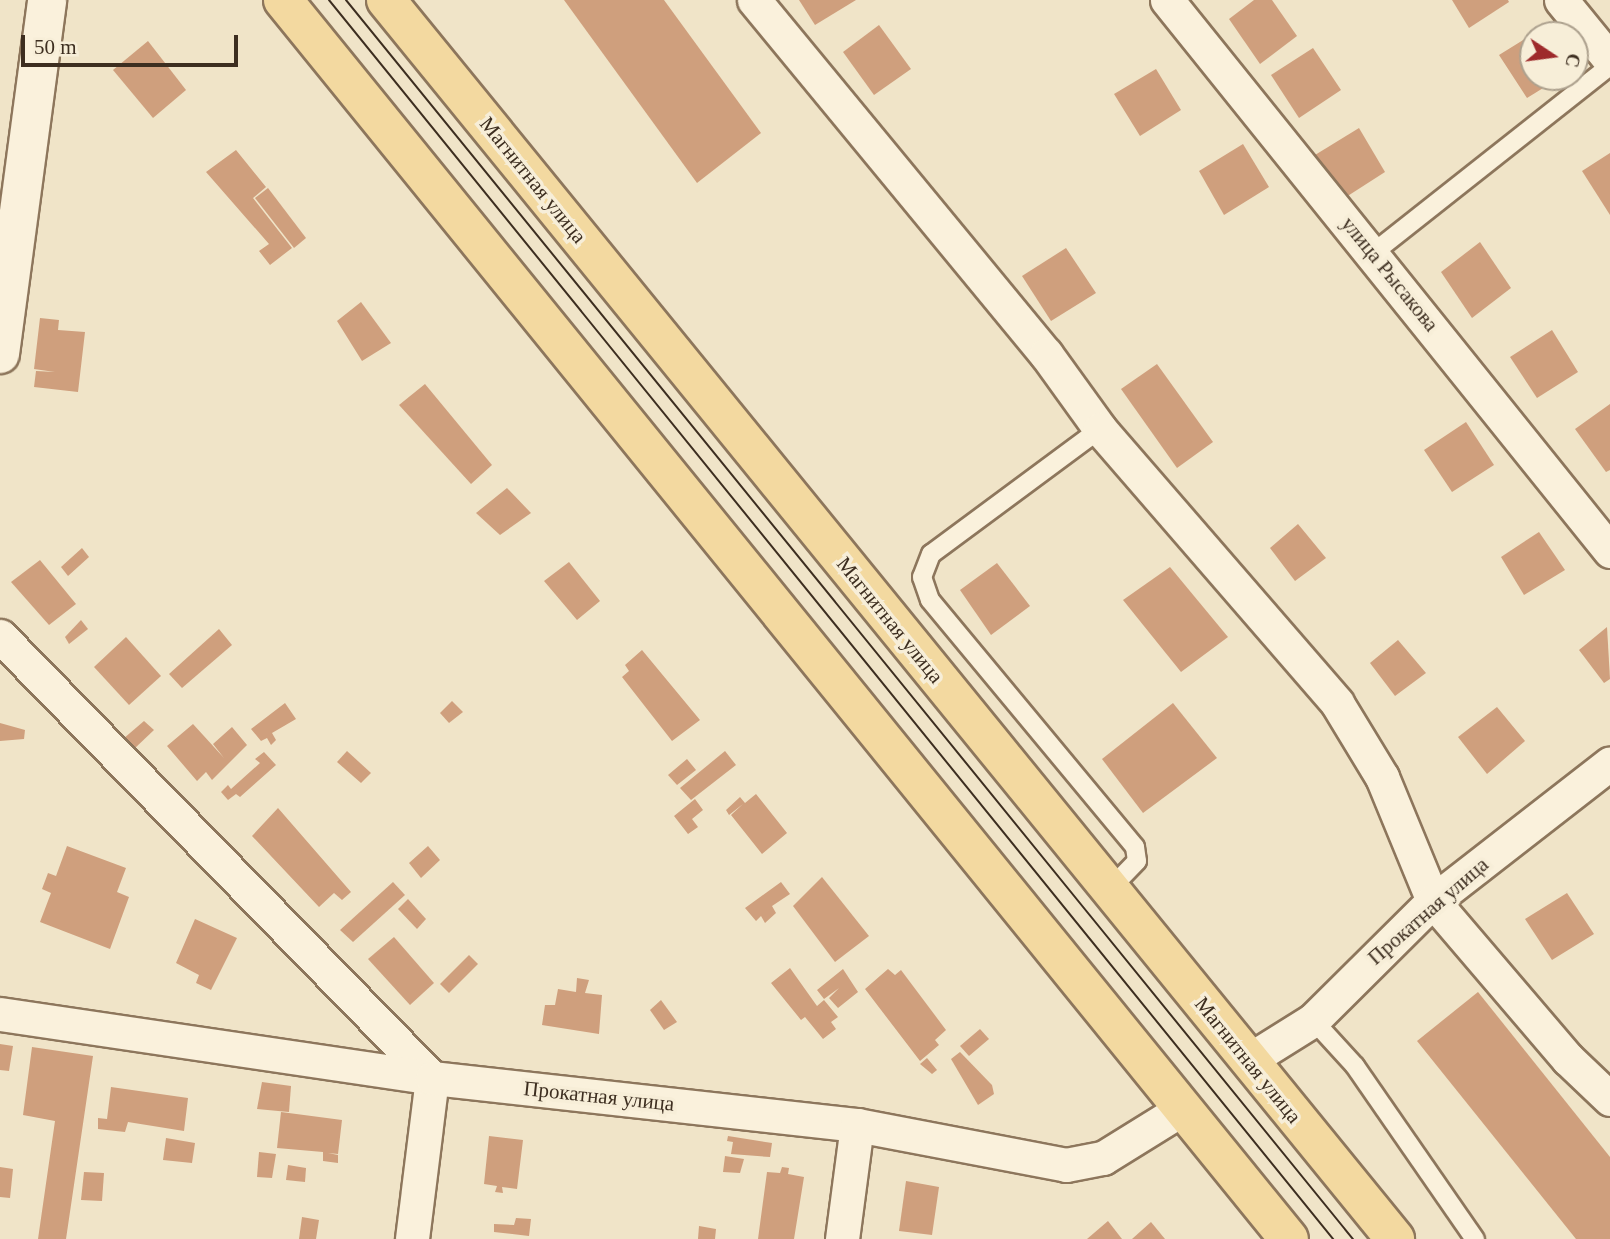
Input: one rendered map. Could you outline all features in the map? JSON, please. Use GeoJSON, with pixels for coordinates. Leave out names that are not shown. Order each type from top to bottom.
{"type":"FeatureCollection","features":[{"type":"Feature","properties":{"kind":"main road"},"geometry":{"type":"LineString","coordinates":[[0,354],[47,0]]}},
{"type":"Feature","properties":{"kind":"main road"},"geometry":{"type":"LineString","coordinates":[[283,0],[1289,1239]]}},
{"type":"Feature","properties":{"kind":"main road","name":"Магнитная улица"},"geometry":{"type":"LineString","coordinates":[[386,0],[1395,1239]]}},
{"type":"Feature","properties":{"kind":"street"},"geometry":{"type":"LineString","coordinates":[[754,0],[1046,354],[1100,429],[1337,703],[1382,778],[1433,901],[1568,1059],[1610,1099]]}},
{"type":"Feature","properties":{"kind":"street","name":"улица Рысакова"},"geometry":{"type":"LineString","coordinates":[[1167,0],[1610,551]]}},
{"type":"Feature","properties":{"kind":"street"},"geometry":{"type":"LineString","coordinates":[[1562,0],[1610,60]]}},
{"type":"Feature","properties":{"kind":"street"},"geometry":{"type":"LineString","coordinates":[[0,635],[432,1078],[412,1239]]}},
{"type":"Feature","properties":{"kind":"street","name":"Прокатная улица"},"geometry":{"type":"LineString","coordinates":[[1249,1060],[1313,1020],[1433,901],[1610,763]]}},
{"type":"Feature","properties":{"kind":"street","name":"Прокатная улица"},"geometry":{"type":"LineString","coordinates":[[0,1014],[432,1078],[857,1125],[1066,1166],[1103,1158],[1182,1109]]}},
{"type":"Feature","properties":{"kind":"street"},"geometry":{"type":"LineString","coordinates":[[842,1239],[857,1125]]}},
{"type":"Feature","properties":{"kind":"lane"},"geometry":{"type":"LineString","coordinates":[[1373,253],[1610,66]]}},
{"type":"Feature","properties":{"kind":"lane"},"geometry":{"type":"LineString","coordinates":[[1100,429],[931,554],[922,577],[930,600],[1138,851],[1134,864],[1109,890]]}},
{"type":"Feature","properties":{"kind":"lane"},"geometry":{"type":"LineString","coordinates":[[1313,1020],[1355,1066],[1475,1239]]}},
{"type":"Feature","properties":{"kind":"building"},"geometry":{"type":"Polygon","coordinates":[[[564,0],[664,0],[761,133],[697,183],[564,0]]]}},
{"type":"Feature","properties":{"kind":"building"},"geometry":{"type":"Polygon","coordinates":[[[799,0],[856,0],[815,25],[799,0]]]}},
{"type":"Feature","properties":{"kind":"building"},"geometry":{"type":"Polygon","coordinates":[[[1254,0],[1272,0],[1297,36],[1260,64],[1229,19],[1254,0]]]}},
{"type":"Feature","properties":{"kind":"building"},"geometry":{"type":"Polygon","coordinates":[[[1452,0],[1508,0],[1509,2],[1469,28],[1452,0]]]}},
{"type":"Feature","properties":{"kind":"building"},"geometry":{"type":"Polygon","coordinates":[[[879,25],[911,69],[874,95],[843,52],[879,25]]]}},
{"type":"Feature","properties":{"kind":"building"},"geometry":{"type":"Polygon","coordinates":[[[148,41],[186,90],[153,118],[113,70],[148,41]]]}},
{"type":"Feature","properties":{"kind":"building"},"geometry":{"type":"Polygon","coordinates":[[[1519,43],[1519,86],[1499,55],[1519,43]]]}},
{"type":"Feature","properties":{"kind":"building"},"geometry":{"type":"Polygon","coordinates":[[[1313,48],[1341,90],[1299,118],[1271,75],[1313,48]]]}},
{"type":"Feature","properties":{"kind":"building"},"geometry":{"type":"Polygon","coordinates":[[[1156,69],[1181,110],[1140,136],[1114,94],[1156,69]]]}},
{"type":"Feature","properties":{"kind":"building"},"geometry":{"type":"Polygon","coordinates":[[[1522,91],[1538,91],[1527,98],[1522,91]]]}},
{"type":"Feature","properties":{"kind":"building"},"geometry":{"type":"Polygon","coordinates":[[[1359,128],[1385,172],[1343,199],[1315,155],[1359,128]]]}},
{"type":"Feature","properties":{"kind":"building"},"geometry":{"type":"Polygon","coordinates":[[[1243,144],[1269,187],[1224,215],[1199,171],[1243,144]]]}},
{"type":"Feature","properties":{"kind":"building"},"geometry":{"type":"Polygon","coordinates":[[[236,150],[266,187],[253,198],[292,248],[270,265],[259,251],[269,244],[206,172],[236,150]]]}},
{"type":"Feature","properties":{"kind":"building"},"geometry":{"type":"Polygon","coordinates":[[[1610,153],[1610,215],[1582,171],[1610,153]]]}},
{"type":"Feature","properties":{"kind":"building"},"geometry":{"type":"Polygon","coordinates":[[[268,188],[306,238],[294,248],[255,198],[268,188]]]}},
{"type":"Feature","properties":{"kind":"building"},"geometry":{"type":"Polygon","coordinates":[[[1480,242],[1511,288],[1472,318],[1441,272],[1480,242]]]}},
{"type":"Feature","properties":{"kind":"building"},"geometry":{"type":"Polygon","coordinates":[[[1066,248],[1096,293],[1051,321],[1022,276],[1066,248]]]}},
{"type":"Feature","properties":{"kind":"building"},"geometry":{"type":"Polygon","coordinates":[[[361,302],[391,343],[362,361],[337,321],[361,302]]]}},
{"type":"Feature","properties":{"kind":"building"},"geometry":{"type":"Polygon","coordinates":[[[40,318],[59,320],[58,330],[85,332],[78,392],[34,387],[36,371],[55,372],[34,369],[40,318]]]}},
{"type":"Feature","properties":{"kind":"building"},"geometry":{"type":"Polygon","coordinates":[[[1552,330],[1578,372],[1537,398],[1510,357],[1552,330]]]}},
{"type":"Feature","properties":{"kind":"building"},"geometry":{"type":"Polygon","coordinates":[[[1157,364],[1213,442],[1177,468],[1121,389],[1157,364]]]}},
{"type":"Feature","properties":{"kind":"building"},"geometry":{"type":"Polygon","coordinates":[[[425,384],[492,465],[471,484],[399,405],[425,384]]]}},
{"type":"Feature","properties":{"kind":"building"},"geometry":{"type":"Polygon","coordinates":[[[1610,404],[1610,470],[1606,472],[1575,429],[1610,404]]]}},
{"type":"Feature","properties":{"kind":"building"},"geometry":{"type":"Polygon","coordinates":[[[1466,422],[1494,465],[1452,492],[1424,450],[1466,422]]]}},
{"type":"Feature","properties":{"kind":"building"},"geometry":{"type":"Polygon","coordinates":[[[507,488],[531,513],[500,535],[476,513],[507,488]]]}},
{"type":"Feature","properties":{"kind":"building"},"geometry":{"type":"Polygon","coordinates":[[[1298,524],[1326,558],[1295,581],[1270,548],[1298,524]]]}},
{"type":"Feature","properties":{"kind":"building"},"geometry":{"type":"Polygon","coordinates":[[[1539,532],[1565,570],[1524,595],[1501,557],[1539,532]]]}},
{"type":"Feature","properties":{"kind":"building"},"geometry":{"type":"Polygon","coordinates":[[[82,548],[89,557],[68,576],[61,567],[82,548]]]}},
{"type":"Feature","properties":{"kind":"building"},"geometry":{"type":"Polygon","coordinates":[[[40,560],[76,604],[49,625],[11,582],[40,560]]]}},
{"type":"Feature","properties":{"kind":"building"},"geometry":{"type":"Polygon","coordinates":[[[569,562],[600,601],[577,620],[544,581],[569,562]]]}},
{"type":"Feature","properties":{"kind":"building"},"geometry":{"type":"Polygon","coordinates":[[[997,563],[1030,606],[991,635],[960,590],[997,563]]]}},
{"type":"Feature","properties":{"kind":"building"},"geometry":{"type":"Polygon","coordinates":[[[1170,567],[1228,637],[1181,672],[1123,600],[1170,567]]]}},
{"type":"Feature","properties":{"kind":"building"},"geometry":{"type":"Polygon","coordinates":[[[81,620],[88,629],[69,644],[65,637],[81,620]]]}},
{"type":"Feature","properties":{"kind":"building"},"geometry":{"type":"Polygon","coordinates":[[[1607,627],[1610,679],[1604,683],[1579,650],[1607,627]]]}},
{"type":"Feature","properties":{"kind":"building"},"geometry":{"type":"Polygon","coordinates":[[[219,629],[232,645],[182,688],[169,674],[219,629]]]}},
{"type":"Feature","properties":{"kind":"building"},"geometry":{"type":"Polygon","coordinates":[[[126,637],[161,676],[129,705],[94,667],[126,637]]]}},
{"type":"Feature","properties":{"kind":"building"},"geometry":{"type":"Polygon","coordinates":[[[1398,640],[1426,673],[1395,696],[1370,663],[1398,640]]]}},
{"type":"Feature","properties":{"kind":"building"},"geometry":{"type":"Polygon","coordinates":[[[642,650],[700,720],[672,741],[622,677],[629,671],[625,665],[642,650]]]}},
{"type":"Feature","properties":{"kind":"building"},"geometry":{"type":"Polygon","coordinates":[[[452,701],[463,712],[449,723],[440,713],[452,701]]]}},
{"type":"Feature","properties":{"kind":"building"},"geometry":{"type":"Polygon","coordinates":[[[285,703],[296,719],[272,733],[276,740],[271,745],[267,738],[261,741],[251,729],[285,703]]]}},
{"type":"Feature","properties":{"kind":"building"},"geometry":{"type":"Polygon","coordinates":[[[1173,703],[1217,758],[1143,813],[1102,759],[1173,703]]]}},
{"type":"Feature","properties":{"kind":"building"},"geometry":{"type":"Polygon","coordinates":[[[1497,707],[1525,741],[1487,774],[1458,737],[1497,707]]]}},
{"type":"Feature","properties":{"kind":"building"},"geometry":{"type":"Polygon","coordinates":[[[144,721],[154,730],[134,749],[123,739],[144,721]]]}},
{"type":"Feature","properties":{"kind":"building"},"geometry":{"type":"Polygon","coordinates":[[[0,723],[25,730],[24,739],[0,741],[0,723]]]}},
{"type":"Feature","properties":{"kind":"building"},"geometry":{"type":"Polygon","coordinates":[[[193,724],[224,758],[213,744],[232,727],[247,745],[212,780],[206,772],[197,781],[167,746],[193,724]]]}},
{"type":"Feature","properties":{"kind":"building"},"geometry":{"type":"Polygon","coordinates":[[[347,751],[371,773],[361,783],[337,762],[347,751]]]}},
{"type":"Feature","properties":{"kind":"building"},"geometry":{"type":"Polygon","coordinates":[[[725,751],[736,765],[691,800],[680,788],[725,751]]]}},
{"type":"Feature","properties":{"kind":"building"},"geometry":{"type":"Polygon","coordinates":[[[264,752],[276,765],[240,797],[236,794],[228,800],[221,792],[228,785],[231,789],[260,763],[255,759],[264,752]]]}},
{"type":"Feature","properties":{"kind":"building"},"geometry":{"type":"Polygon","coordinates":[[[687,759],[696,770],[677,785],[668,775],[687,759]]]}},
{"type":"Feature","properties":{"kind":"building"},"geometry":{"type":"Polygon","coordinates":[[[756,794],[787,833],[762,854],[731,815],[743,804],[729,815],[726,810],[740,797],[745,803],[756,794]]]}},
{"type":"Feature","properties":{"kind":"building"},"geometry":{"type":"Polygon","coordinates":[[[695,799],[703,810],[692,819],[698,827],[688,834],[674,816],[695,799]]]}},
{"type":"Feature","properties":{"kind":"building"},"geometry":{"type":"Polygon","coordinates":[[[278,808],[351,892],[342,900],[334,893],[319,907],[252,836],[278,808]]]}},
{"type":"Feature","properties":{"kind":"building"},"geometry":{"type":"Polygon","coordinates":[[[67,846],[126,868],[117,892],[129,897],[110,949],[40,922],[51,893],[42,889],[48,873],[56,876],[67,846]]]}},
{"type":"Feature","properties":{"kind":"building"},"geometry":{"type":"Polygon","coordinates":[[[428,846],[440,860],[421,878],[409,863],[428,846]]]}},
{"type":"Feature","properties":{"kind":"building"},"geometry":{"type":"Polygon","coordinates":[[[822,877],[869,936],[835,962],[793,906],[822,877]]]}},
{"type":"Feature","properties":{"kind":"building"},"geometry":{"type":"Polygon","coordinates":[[[393,882],[405,895],[353,942],[340,930],[393,882]]]}},
{"type":"Feature","properties":{"kind":"building"},"geometry":{"type":"Polygon","coordinates":[[[781,882],[790,894],[772,906],[776,913],[765,923],[761,916],[756,921],[745,908],[781,882]]]}},
{"type":"Feature","properties":{"kind":"building"},"geometry":{"type":"Polygon","coordinates":[[[1567,893],[1594,934],[1552,960],[1525,919],[1567,893]]]}},
{"type":"Feature","properties":{"kind":"building"},"geometry":{"type":"Polygon","coordinates":[[[408,899],[426,919],[417,929],[398,909],[408,899]]]}},
{"type":"Feature","properties":{"kind":"building"},"geometry":{"type":"Polygon","coordinates":[[[195,919],[237,938],[211,990],[196,983],[199,975],[176,963],[195,919]]]}},
{"type":"Feature","properties":{"kind":"building"},"geometry":{"type":"Polygon","coordinates":[[[394,937],[434,983],[410,1005],[368,959],[394,937]]]}},
{"type":"Feature","properties":{"kind":"building"},"geometry":{"type":"Polygon","coordinates":[[[469,955],[478,964],[449,993],[440,984],[469,955]]]}},
{"type":"Feature","properties":{"kind":"building"},"geometry":{"type":"Polygon","coordinates":[[[790,968],[817,1006],[824,1000],[838,1017],[831,1022],[836,1029],[823,1039],[805,1017],[801,1020],[771,983],[790,968]]]}},
{"type":"Feature","properties":{"kind":"building"},"geometry":{"type":"Polygon","coordinates":[[[843,969],[858,992],[838,1008],[829,998],[839,988],[824,999],[817,990],[843,969]]]}},
{"type":"Feature","properties":{"kind":"building"},"geometry":{"type":"Polygon","coordinates":[[[888,969],[895,975],[901,970],[946,1030],[935,1040],[939,1045],[920,1061],[865,989],[888,969]]]}},
{"type":"Feature","properties":{"kind":"building"},"geometry":{"type":"Polygon","coordinates":[[[577,978],[589,980],[585,993],[602,995],[599,1034],[542,1025],[545,1005],[555,1005],[558,989],[576,992],[577,978]]]}},
{"type":"Feature","properties":{"kind":"building"},"geometry":{"type":"Polygon","coordinates":[[[1478,992],[1610,1157],[1610,1239],[1576,1239],[1417,1041],[1478,992]]]}},
{"type":"Feature","properties":{"kind":"building"},"geometry":{"type":"Polygon","coordinates":[[[661,1000],[677,1022],[664,1030],[650,1010],[661,1000]]]}},
{"type":"Feature","properties":{"kind":"building"},"geometry":{"type":"Polygon","coordinates":[[[980,1029],[989,1039],[969,1056],[960,1046],[980,1029]]]}},
{"type":"Feature","properties":{"kind":"building"},"geometry":{"type":"Polygon","coordinates":[[[0,1044],[13,1046],[9,1071],[0,1070],[0,1044]]]}},
{"type":"Feature","properties":{"kind":"building"},"geometry":{"type":"Polygon","coordinates":[[[32,1047],[93,1056],[66,1239],[38,1239],[55,1121],[23,1115],[32,1047]]]}},
{"type":"Feature","properties":{"kind":"building"},"geometry":{"type":"Polygon","coordinates":[[[960,1052],[992,1085],[994,1094],[978,1105],[951,1059],[960,1052]]]}},
{"type":"Feature","properties":{"kind":"building"},"geometry":{"type":"Polygon","coordinates":[[[927,1058],[937,1070],[932,1074],[920,1064],[927,1058]]]}},
{"type":"Feature","properties":{"kind":"building"},"geometry":{"type":"Polygon","coordinates":[[[262,1082],[291,1086],[289,1112],[257,1109],[262,1082]]]}},
{"type":"Feature","properties":{"kind":"building"},"geometry":{"type":"Polygon","coordinates":[[[111,1087],[188,1098],[184,1131],[128,1122],[125,1132],[98,1129],[98,1118],[107,1119],[111,1087]]]}},
{"type":"Feature","properties":{"kind":"building"},"geometry":{"type":"Polygon","coordinates":[[[281,1112],[342,1120],[338,1154],[328,1153],[338,1155],[338,1163],[323,1161],[323,1152],[277,1148],[281,1112]]]}},
{"type":"Feature","properties":{"kind":"building"},"geometry":{"type":"Polygon","coordinates":[[[489,1136],[523,1140],[517,1189],[502,1187],[503,1193],[495,1192],[497,1186],[484,1184],[489,1136]]]}},
{"type":"Feature","properties":{"kind":"building"},"geometry":{"type":"Polygon","coordinates":[[[728,1136],[772,1143],[770,1157],[731,1154],[733,1142],[727,1141],[728,1136]]]}},
{"type":"Feature","properties":{"kind":"building"},"geometry":{"type":"Polygon","coordinates":[[[166,1138],[195,1143],[192,1163],[163,1160],[166,1138]]]}},
{"type":"Feature","properties":{"kind":"building"},"geometry":{"type":"Polygon","coordinates":[[[259,1152],[276,1154],[272,1178],[257,1177],[259,1152]]]}},
{"type":"Feature","properties":{"kind":"building"},"geometry":{"type":"Polygon","coordinates":[[[725,1156],[744,1159],[740,1173],[723,1172],[725,1156]]]}},
{"type":"Feature","properties":{"kind":"building"},"geometry":{"type":"Polygon","coordinates":[[[288,1165],[306,1168],[305,1182],[286,1180],[288,1165]]]}},
{"type":"Feature","properties":{"kind":"building"},"geometry":{"type":"Polygon","coordinates":[[[0,1167],[13,1169],[10,1198],[0,1197],[0,1167]]]}},
{"type":"Feature","properties":{"kind":"building"},"geometry":{"type":"Polygon","coordinates":[[[782,1167],[789,1168],[788,1174],[804,1177],[794,1239],[758,1239],[767,1172],[780,1173],[782,1167]]]}},
{"type":"Feature","properties":{"kind":"building"},"geometry":{"type":"Polygon","coordinates":[[[84,1172],[104,1173],[102,1201],[81,1200],[84,1172]]]}},
{"type":"Feature","properties":{"kind":"building"},"geometry":{"type":"Polygon","coordinates":[[[906,1181],[939,1187],[932,1235],[899,1231],[906,1181]]]}},
{"type":"Feature","properties":{"kind":"building"},"geometry":{"type":"Polygon","coordinates":[[[302,1217],[319,1220],[316,1239],[299,1239],[302,1217]]]}},
{"type":"Feature","properties":{"kind":"building"},"geometry":{"type":"Polygon","coordinates":[[[516,1218],[531,1219],[529,1236],[494,1232],[494,1224],[514,1225],[516,1218]]]}},
{"type":"Feature","properties":{"kind":"building"},"geometry":{"type":"Polygon","coordinates":[[[1108,1221],[1122,1239],[1087,1239],[1108,1221]]]}},
{"type":"Feature","properties":{"kind":"building"},"geometry":{"type":"Polygon","coordinates":[[[1151,1222],[1165,1239],[1132,1239],[1151,1222]]]}},
{"type":"Feature","properties":{"kind":"building"},"geometry":{"type":"Polygon","coordinates":[[[699,1226],[716,1229],[715,1239],[698,1239],[699,1226]]]}},
{"type":"Feature","properties":{"kind":"tram line"},"geometry":{"type":"LineString","coordinates":[[329,0],[1333,1239]]}},
{"type":"Feature","properties":{"kind":"tram line"},"geometry":{"type":"LineString","coordinates":[[346,0],[1353,1239]]}}]}
